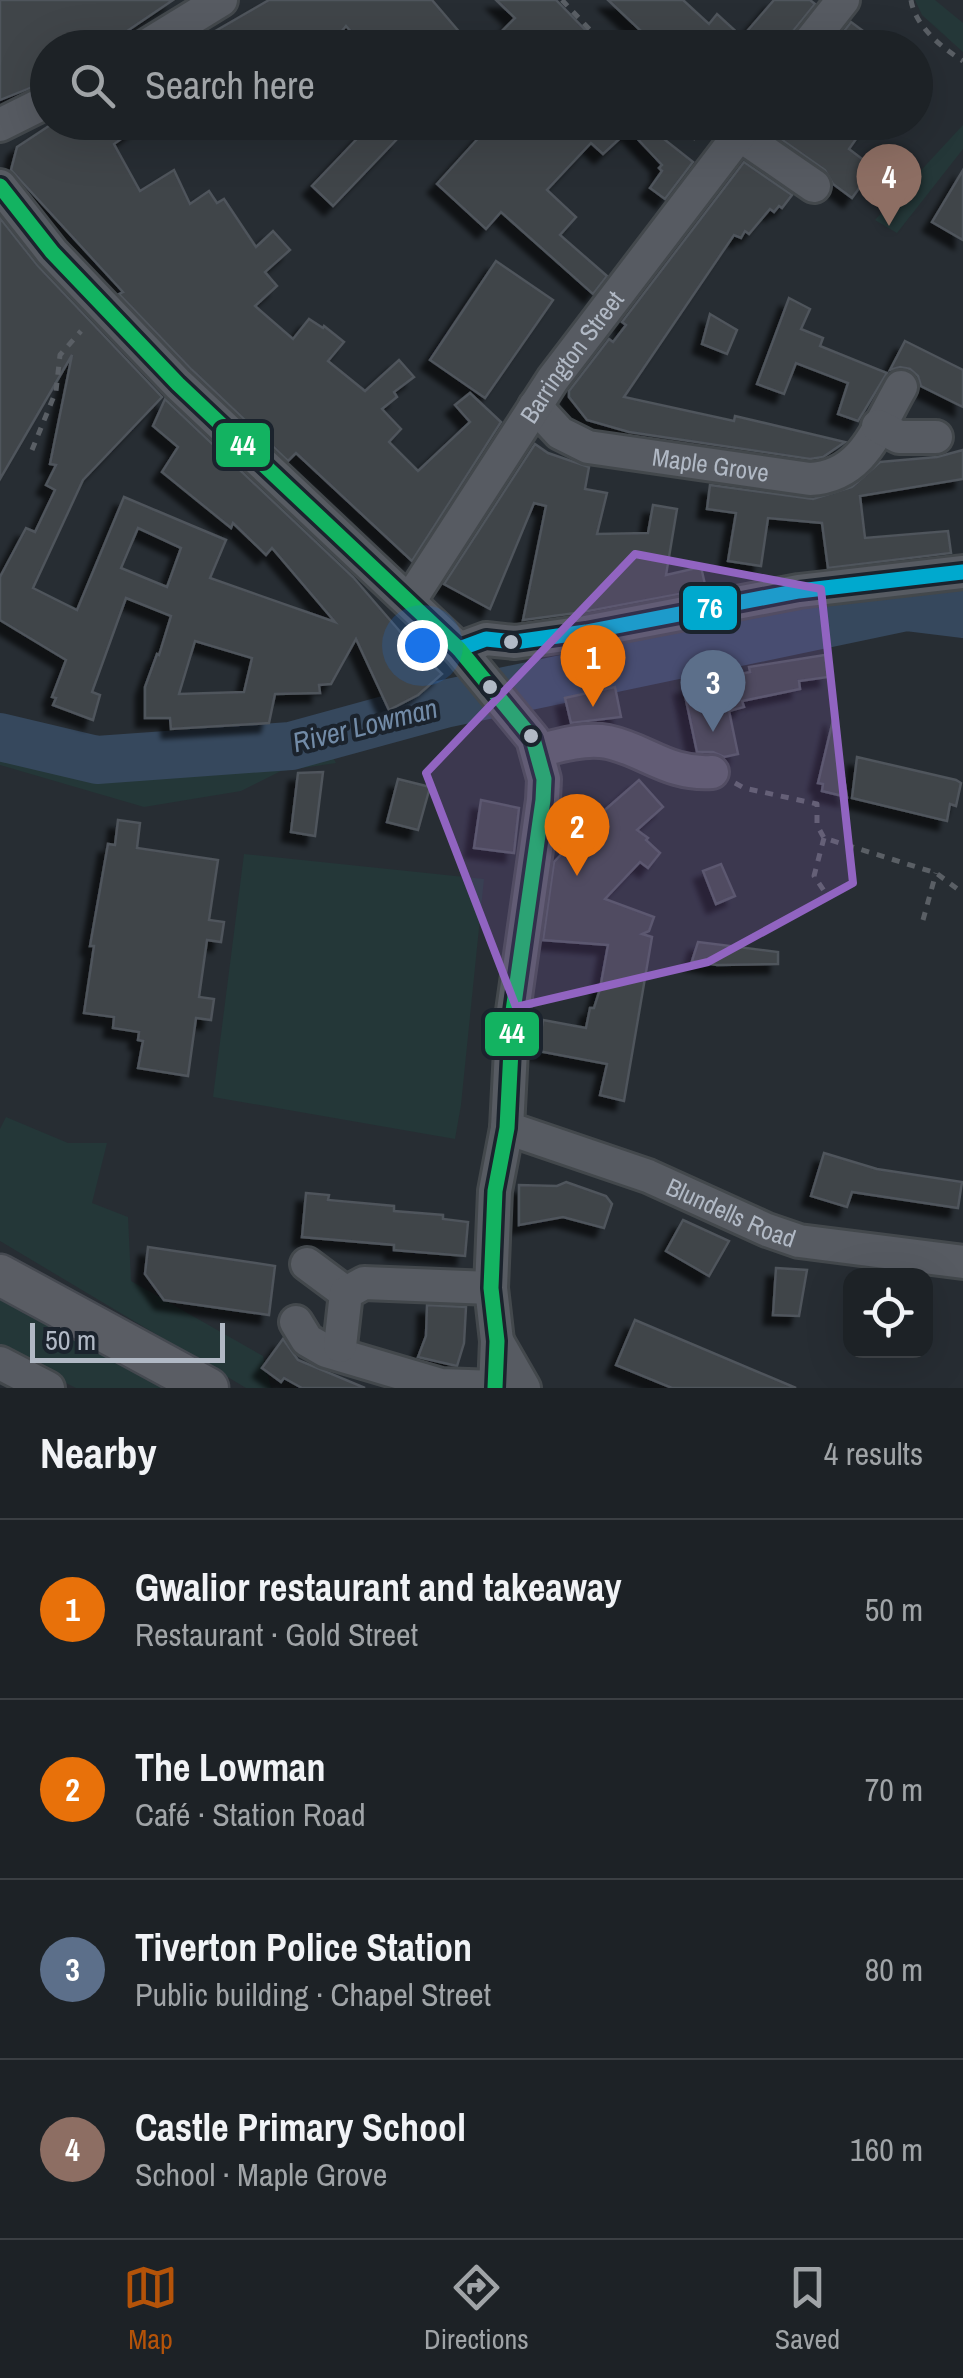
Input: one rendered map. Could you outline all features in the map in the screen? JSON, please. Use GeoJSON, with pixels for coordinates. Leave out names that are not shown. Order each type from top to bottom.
{"type":"FeatureCollection","features":[{"type":"Feature","properties":{"kind":"main road"},"geometry":{"type":"LineString","coordinates":[[0,1274],[208,1388]]}},
{"type":"Feature","properties":{"kind":"street"},"geometry":{"type":"LineString","coordinates":[[172,30],[221,0]]}},
{"type":"Feature","properties":{"kind":"street"},"geometry":{"type":"LineString","coordinates":[[820,30],[843,0]]}},
{"type":"Feature","properties":{"kind":"street"},"geometry":{"type":"LineString","coordinates":[[0,125],[30,110]]}},
{"type":"Feature","properties":{"kind":"street","name":"Barrington Street"},"geometry":{"type":"LineString","coordinates":[[410,600],[534,406],[736,140]]}},
{"type":"Feature","properties":{"kind":"street"},"geometry":{"type":"LineString","coordinates":[[759,140],[814,186]]}},
{"type":"Feature","properties":{"kind":"street"},"geometry":{"type":"LineString","coordinates":[[0,186],[52,252],[114,320],[459,649],[520,720],[538,751],[544,779],[543,800],[513,1010],[507,1128],[495,1191],[491,1288],[497,1341],[495,1388],[440,1384],[326,1351],[308,1340],[296,1322]]}},
{"type":"Feature","properties":{"kind":"street","name":"Maple Grove"},"geometry":{"type":"LineString","coordinates":[[534,406],[560,433],[588,447],[810,479],[839,474],[851,467],[901,387]]}},
{"type":"Feature","properties":{"kind":"street"},"geometry":{"type":"LineString","coordinates":[[878,426],[899,437],[936,437]]}},
{"type":"Feature","properties":{"kind":"street"},"geometry":{"type":"LineString","coordinates":[[459,649],[486,639],[515,642],[586,632],[799,591],[963,572]]}},
{"type":"Feature","properties":{"kind":"street"},"geometry":{"type":"LineString","coordinates":[[538,751],[566,743],[608,742],[678,769],[712,772]]}},
{"type":"Feature","properties":{"kind":"street","name":"Blundells Road"},"geometry":{"type":"LineString","coordinates":[[507,1128],[648,1176],[799,1241],[963,1262]]}},
{"type":"Feature","properties":{"kind":"street"},"geometry":{"type":"LineString","coordinates":[[307,1264],[346,1293]]}},
{"type":"Feature","properties":{"kind":"street"},"geometry":{"type":"LineString","coordinates":[[346,1293],[364,1283],[491,1288]]}},
{"type":"Feature","properties":{"kind":"street"},"geometry":{"type":"LineString","coordinates":[[340,1346],[346,1293]]}},
{"type":"Feature","properties":{"kind":"street"},"geometry":{"type":"LineString","coordinates":[[497,1341],[524,1388]]}},
{"type":"Feature","properties":{"kind":"street"},"geometry":{"type":"LineString","coordinates":[[0,1363],[48,1388]]}},
{"type":"Feature","properties":{"kind":"path"},"geometry":{"type":"LineString","coordinates":[[562,0],[590,30]]}},
{"type":"Feature","properties":{"kind":"path"},"geometry":{"type":"LineString","coordinates":[[911,0],[927,30]]}},
{"type":"Feature","properties":{"kind":"path"},"geometry":{"type":"LineString","coordinates":[[933,35],[963,62]]}},
{"type":"Feature","properties":{"kind":"path"},"geometry":{"type":"LineString","coordinates":[[32,450],[56,391],[60,354],[80,331]]}},
{"type":"Feature","properties":{"kind":"path"},"geometry":{"type":"LineString","coordinates":[[712,772],[744,788],[818,804],[817,825],[824,838],[814,876],[829,898]]}},
{"type":"Feature","properties":{"kind":"path"},"geometry":{"type":"LineString","coordinates":[[824,838],[936,873],[963,893]]}},
{"type":"Feature","properties":{"kind":"path"},"geometry":{"type":"LineString","coordinates":[[923,920],[936,873]]}},
{"type":"Feature","properties":{"kind":"highlighted area"},"geometry":{"type":"Polygon","coordinates":[[[635,554],[821,589],[853,883],[708,962],[516,1007],[426,773],[635,554]]]}},
{"type":"Feature","properties":{"kind":"shaded area"},"geometry":{"type":"Polygon","coordinates":[[[915,0],[935,0],[963,23],[963,52],[922,15],[915,0]]]}},
{"type":"Feature","properties":{"kind":"shaded area"},"geometry":{"type":"Polygon","coordinates":[[[963,125],[963,149],[897,233],[875,220],[963,125]]]}},
{"type":"Feature","properties":{"kind":"shaded area"},"geometry":{"type":"Polygon","coordinates":[[[317,728],[336,763],[281,771],[241,791],[144,807],[0,765],[0,735],[59,751],[204,743],[317,728]]]}},
{"type":"Feature","properties":{"kind":"shaded area"},"geometry":{"type":"Polygon","coordinates":[[[244,854],[484,879],[455,1139],[213,1097],[244,854]]]}},
{"type":"Feature","properties":{"kind":"shaded area"},"geometry":{"type":"Polygon","coordinates":[[[6,1117],[68,1143],[107,1143],[92,1203],[128,1217],[131,1281],[263,1356],[271,1388],[246,1388],[0,1241],[0,1129],[6,1117]]]}},
{"type":"Feature","properties":{"kind":"shaded area"},"geometry":{"type":"Polygon","coordinates":[[[0,1285],[182,1388],[76,1388],[0,1350],[0,1285]]]}},
{"type":"Feature","properties":{"kind":"building"},"geometry":{"type":"Polygon","coordinates":[[[0,0],[173,0],[129,30],[30,30],[30,88],[0,100],[0,0]]]}},
{"type":"Feature","properties":{"kind":"building"},"geometry":{"type":"Polygon","coordinates":[[[269,0],[432,0],[458,30],[349,30],[346,26],[343,30],[217,30],[269,0]]]}},
{"type":"Feature","properties":{"kind":"building"},"geometry":{"type":"Polygon","coordinates":[[[496,0],[556,0],[585,30],[503,30],[515,18],[496,0]]]}},
{"type":"Feature","properties":{"kind":"building"},"geometry":{"type":"Polygon","coordinates":[[[608,0],[683,0],[709,24],[717,14],[734,30],[640,30],[608,0]]]}},
{"type":"Feature","properties":{"kind":"building"},"geometry":{"type":"Polygon","coordinates":[[[774,0],[810,0],[815,4],[794,30],[748,30],[774,0]]]}},
{"type":"Feature","properties":{"kind":"building"},"geometry":{"type":"Polygon","coordinates":[[[851,22],[862,30],[845,30],[851,22]]]}},
{"type":"Feature","properties":{"kind":"building"},"geometry":{"type":"Polygon","coordinates":[[[30,138],[120,140],[114,144],[140,191],[174,170],[190,204],[209,191],[217,203],[224,199],[256,247],[273,231],[290,250],[265,272],[277,286],[255,306],[293,339],[309,319],[324,326],[344,342],[328,361],[365,391],[399,360],[414,377],[394,392],[397,397],[382,409],[401,429],[389,442],[418,471],[470,422],[455,405],[470,393],[501,422],[412,561],[296,453],[288,461],[119,294],[123,292],[11,170],[17,147],[30,138]]]}},
{"type":"Feature","properties":{"kind":"building"},"geometry":{"type":"Polygon","coordinates":[[[356,140],[396,140],[333,206],[312,186],[356,140]]]}},
{"type":"Feature","properties":{"kind":"building"},"geometry":{"type":"Polygon","coordinates":[[[477,140],[618,140],[603,154],[591,143],[547,190],[576,217],[560,235],[607,276],[593,294],[501,212],[486,229],[437,184],[477,140]]]}},
{"type":"Feature","properties":{"kind":"building"},"geometry":{"type":"Polygon","coordinates":[[[638,140],[665,140],[693,162],[665,199],[650,188],[662,165],[638,140]]]}},
{"type":"Feature","properties":{"kind":"building"},"geometry":{"type":"Polygon","coordinates":[[[782,140],[855,140],[849,149],[874,168],[852,198],[833,184],[825,170],[782,140]]]}},
{"type":"Feature","properties":{"kind":"building"},"geometry":{"type":"Polygon","coordinates":[[[744,162],[792,195],[782,208],[779,206],[774,212],[770,209],[749,234],[745,231],[741,238],[734,235],[624,397],[734,421],[735,416],[845,442],[823,457],[810,459],[629,432],[587,420],[569,397],[569,391],[609,339],[613,342],[626,325],[622,322],[744,162]]]}},
{"type":"Feature","properties":{"kind":"building"},"geometry":{"type":"Polygon","coordinates":[[[963,170],[963,240],[932,222],[963,170]]]}},
{"type":"Feature","properties":{"kind":"building"},"geometry":{"type":"Polygon","coordinates":[[[0,218],[38,266],[162,397],[83,480],[33,588],[77,610],[124,497],[226,540],[210,578],[335,622],[272,548],[266,555],[233,523],[231,528],[162,472],[178,447],[153,426],[165,399],[353,577],[442,674],[418,695],[389,710],[356,639],[331,684],[319,685],[320,693],[275,694],[269,723],[171,729],[170,718],[145,718],[145,687],[171,616],[126,598],[92,692],[100,695],[93,720],[53,705],[56,698],[52,697],[66,660],[0,620],[0,577],[26,528],[35,532],[55,490],[46,485],[56,465],[50,464],[72,355],[0,479],[0,218]],[[138,528],[121,568],[167,587],[181,548],[138,528]],[[195,641],[179,694],[244,692],[252,658],[195,641]]]}},
{"type":"Feature","properties":{"kind":"building"},"geometry":{"type":"Polygon","coordinates":[[[496,261],[553,300],[485,398],[430,360],[496,261]]]}},
{"type":"Feature","properties":{"kind":"building"},"geometry":{"type":"Polygon","coordinates":[[[789,298],[810,309],[801,329],[823,338],[820,346],[887,373],[858,421],[838,414],[848,383],[796,363],[784,394],[757,384],[789,298]]]}},
{"type":"Feature","properties":{"kind":"building"},"geometry":{"type":"Polygon","coordinates":[[[710,314],[737,330],[727,354],[702,344],[710,314]]]}},
{"type":"Feature","properties":{"kind":"building"},"geometry":{"type":"Polygon","coordinates":[[[905,341],[963,370],[963,407],[921,386],[910,369],[890,370],[905,341]]]}},
{"type":"Feature","properties":{"kind":"building"},"geometry":{"type":"Polygon","coordinates":[[[535,444],[548,453],[589,467],[585,489],[607,493],[597,534],[648,533],[653,505],[677,509],[666,575],[701,567],[706,589],[523,620],[546,506],[534,503],[490,609],[444,584],[535,444]]]}},
{"type":"Feature","properties":{"kind":"building"},"geometry":{"type":"Polygon","coordinates":[[[963,450],[963,479],[860,496],[865,538],[948,531],[951,553],[828,568],[822,523],[768,518],[761,566],[728,561],[736,513],[707,509],[710,485],[813,499],[852,487],[880,462],[937,457],[963,450]]]}},
{"type":"Feature","properties":{"kind":"building"},"geometry":{"type":"Polygon","coordinates":[[[825,655],[828,677],[799,681],[800,689],[742,701],[744,707],[729,711],[738,754],[724,757],[697,752],[683,686],[750,672],[749,667],[825,655]]]}},
{"type":"Feature","properties":{"kind":"building"},"geometry":{"type":"Polygon","coordinates":[[[615,687],[621,717],[571,723],[565,698],[615,687]]]}},
{"type":"Feature","properties":{"kind":"building"},"geometry":{"type":"Polygon","coordinates":[[[834,716],[847,797],[822,791],[823,784],[818,783],[834,716]]]}},
{"type":"Feature","properties":{"kind":"building"},"geometry":{"type":"Polygon","coordinates":[[[857,757],[956,780],[961,783],[956,806],[950,804],[947,821],[852,798],[857,757]]]}},
{"type":"Feature","properties":{"kind":"building"},"geometry":{"type":"Polygon","coordinates":[[[323,772],[315,836],[291,832],[298,773],[323,772]]]}},
{"type":"Feature","properties":{"kind":"building"},"geometry":{"type":"Polygon","coordinates":[[[398,779],[430,787],[418,830],[387,822],[398,779]]]}},
{"type":"Feature","properties":{"kind":"building"},"geometry":{"type":"Polygon","coordinates":[[[639,780],[663,807],[637,830],[660,853],[648,868],[640,862],[605,899],[654,917],[649,931],[642,934],[652,937],[624,1101],[600,1095],[607,1064],[533,1050],[537,1026],[542,1026],[543,1020],[586,1028],[600,989],[608,945],[543,940],[554,862],[639,780]]]}},
{"type":"Feature","properties":{"kind":"building"},"geometry":{"type":"Polygon","coordinates":[[[481,800],[519,808],[514,853],[474,848],[481,800]]]}},
{"type":"Feature","properties":{"kind":"building"},"geometry":{"type":"Polygon","coordinates":[[[118,820],[140,823],[137,848],[218,860],[209,920],[224,922],[221,942],[207,940],[199,997],[214,999],[211,1020],[196,1018],[188,1076],[138,1068],[143,1041],[138,1040],[139,1032],[113,1028],[114,1017],[84,1013],[94,946],[90,946],[108,844],[115,845],[118,820]]]}},
{"type":"Feature","properties":{"kind":"building"},"geometry":{"type":"Polygon","coordinates":[[[721,864],[735,896],[716,904],[703,871],[721,864]]]}},
{"type":"Feature","properties":{"kind":"building"},"geometry":{"type":"Polygon","coordinates":[[[698,942],[778,952],[778,964],[717,965],[692,961],[698,942]]]}},
{"type":"Feature","properties":{"kind":"building"},"geometry":{"type":"Polygon","coordinates":[[[824,1153],[877,1169],[962,1182],[958,1208],[852,1192],[847,1207],[811,1196],[824,1153]]]}},
{"type":"Feature","properties":{"kind":"building"},"geometry":{"type":"Polygon","coordinates":[[[566,1182],[606,1196],[612,1204],[604,1228],[563,1217],[519,1225],[519,1185],[557,1186],[566,1182]]]}},
{"type":"Feature","properties":{"kind":"building"},"geometry":{"type":"Polygon","coordinates":[[[306,1193],[329,1195],[328,1200],[394,1206],[394,1211],[443,1215],[443,1219],[468,1222],[465,1256],[302,1237],[306,1193]]]}},
{"type":"Feature","properties":{"kind":"building"},"geometry":{"type":"Polygon","coordinates":[[[683,1220],[729,1241],[709,1276],[666,1251],[683,1220]]]}},
{"type":"Feature","properties":{"kind":"building"},"geometry":{"type":"Polygon","coordinates":[[[148,1247],[275,1266],[269,1315],[164,1300],[145,1274],[148,1247]]]}},
{"type":"Feature","properties":{"kind":"building"},"geometry":{"type":"Polygon","coordinates":[[[776,1268],[807,1270],[799,1316],[773,1315],[776,1268]]]}},
{"type":"Feature","properties":{"kind":"building"},"geometry":{"type":"Polygon","coordinates":[[[427,1305],[466,1307],[464,1343],[457,1366],[418,1357],[426,1336],[427,1305]]]}},
{"type":"Feature","properties":{"kind":"building"},"geometry":{"type":"Polygon","coordinates":[[[635,1320],[796,1388],[672,1388],[616,1365],[635,1320]]]}},
{"type":"Feature","properties":{"kind":"building"},"geometry":{"type":"Polygon","coordinates":[[[283,1339],[298,1360],[365,1388],[302,1388],[284,1378],[281,1382],[262,1368],[283,1339]]]}},
{"type":"Feature","properties":{"kind":"waterway","name":"River Lowman"},"geometry":{"type":"LineString","coordinates":[[0,737],[97,760],[291,746],[444,704],[906,607],[963,614]]}},
{"type":"Feature","properties":{"kind":"transit line","name":"44"},"geometry":{"type":"LineString","coordinates":[[0,186],[52,252],[178,384],[459,649],[533,739],[544,779],[543,800],[513,1011],[507,1128],[495,1191],[491,1288],[497,1341],[495,1388]]}},
{"type":"Feature","properties":{"kind":"transit line","name":"76"},"geometry":{"type":"LineString","coordinates":[[459,649],[486,639],[515,642],[586,632],[799,591],[963,572]]}},
{"type":"Feature","properties":{"kind":"place","name":"Castle Primary School"},"geometry":{"type":"Point","coordinates":[889,226]}},
{"type":"Feature","properties":{"kind":"place","name":"Gwalior restaurant and takeaway"},"geometry":{"type":"Point","coordinates":[593,707]}},
{"type":"Feature","properties":{"kind":"place","name":"Tiverton Police Station"},"geometry":{"type":"Point","coordinates":[713,732]}},
{"type":"Feature","properties":{"kind":"place","name":"The Lowman"},"geometry":{"type":"Point","coordinates":[577,876]}}]}
